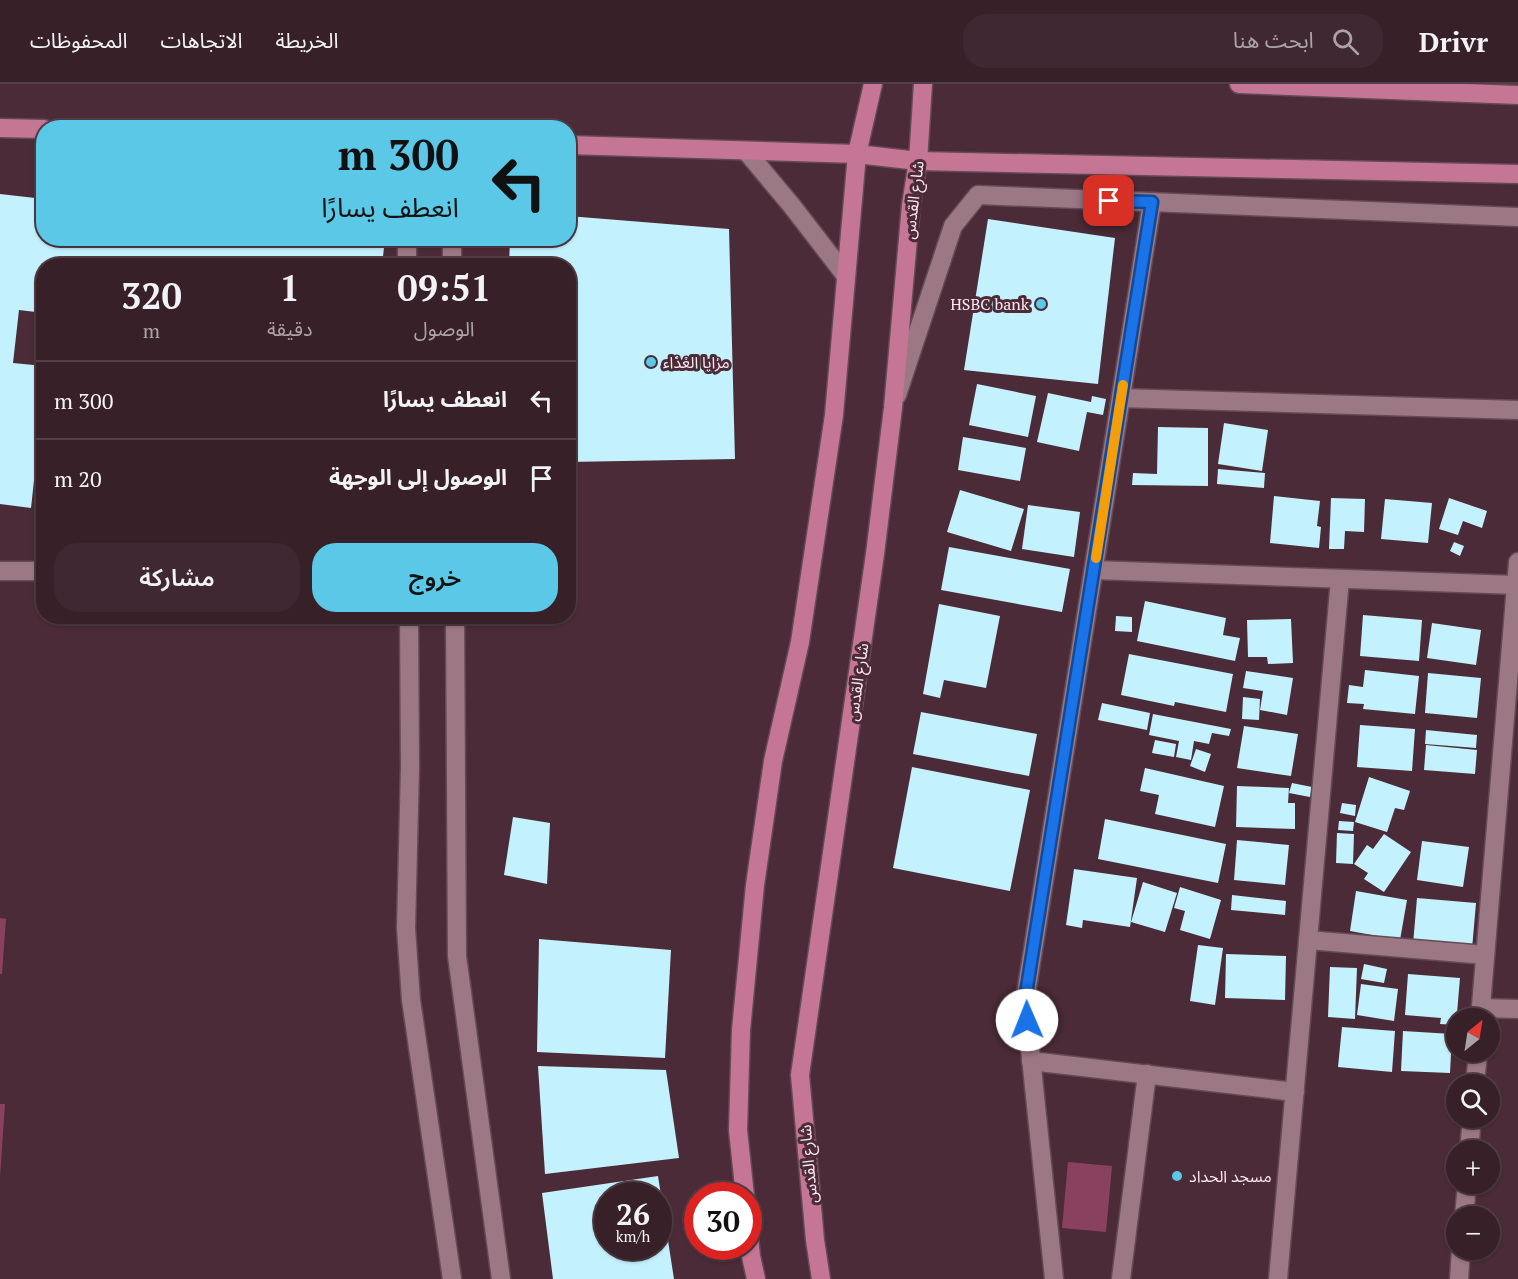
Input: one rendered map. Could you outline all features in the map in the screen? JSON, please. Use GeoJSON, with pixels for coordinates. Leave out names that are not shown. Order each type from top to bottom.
{"type":"FeatureCollection","features":[{"type":"Feature","properties":{"kind":"main road"},"geometry":{"type":"LineString","coordinates":[[744,1182],[738,1130],[741,1030],[755,885],[772,761],[800,642],[834,415],[857,154],[873,84]]}},
{"type":"Feature","properties":{"kind":"main road","name":"شارع القدس"},"geometry":{"type":"LineString","coordinates":[[821,1279],[815,1240],[800,1075],[873,566],[893,408],[911,205],[918,161],[923,84]]}},
{"type":"Feature","properties":{"kind":"main road"},"geometry":{"type":"LineString","coordinates":[[1239,84],[1518,96]]}},
{"type":"Feature","properties":{"kind":"main road"},"geometry":{"type":"LineString","coordinates":[[0,128],[36,129]]}},
{"type":"Feature","properties":{"kind":"main road"},"geometry":{"type":"LineString","coordinates":[[576,145],[857,154],[918,161],[1518,174]]}},
{"type":"Feature","properties":{"kind":"main road"},"geometry":{"type":"LineString","coordinates":[[752,1260],[756,1279]]}},
{"type":"Feature","properties":{"kind":"street"},"geometry":{"type":"LineString","coordinates":[[746,151],[846,276]]}},
{"type":"Feature","properties":{"kind":"street"},"geometry":{"type":"LineString","coordinates":[[893,408],[953,226],[978,195],[1518,217]]}},
{"type":"Feature","properties":{"kind":"street"},"geometry":{"type":"LineString","coordinates":[[1054,1279],[1025,1000],[1152,202]]}},
{"type":"Feature","properties":{"kind":"street"},"geometry":{"type":"LineString","coordinates":[[1121,398],[1518,410]]}},
{"type":"Feature","properties":{"kind":"street"},"geometry":{"type":"LineString","coordinates":[[1481,1008],[1518,562]]}},
{"type":"Feature","properties":{"kind":"street"},"geometry":{"type":"LineString","coordinates":[[1094,570],[1516,585]]}},
{"type":"Feature","properties":{"kind":"street"},"geometry":{"type":"LineString","coordinates":[[0,571],[36,571]]}},
{"type":"Feature","properties":{"kind":"street"},"geometry":{"type":"LineString","coordinates":[[1278,1279],[1340,579]]}},
{"type":"Feature","properties":{"kind":"street"},"geometry":{"type":"LineString","coordinates":[[410,624],[410,768],[406,928],[411,1000],[452,1279]]}},
{"type":"Feature","properties":{"kind":"street"},"geometry":{"type":"LineString","coordinates":[[455,624],[457,956],[501,1279]]}},
{"type":"Feature","properties":{"kind":"street"},"geometry":{"type":"LineString","coordinates":[[1308,940],[1485,955]]}},
{"type":"Feature","properties":{"kind":"street"},"geometry":{"type":"LineString","coordinates":[[1500,1011],[1518,1009]]}},
{"type":"Feature","properties":{"kind":"street"},"geometry":{"type":"LineString","coordinates":[[1031,1061],[1295,1092]]}},
{"type":"Feature","properties":{"kind":"street"},"geometry":{"type":"LineString","coordinates":[[1121,1279],[1147,1074]]}},
{"type":"Feature","properties":{"kind":"street"},"geometry":{"type":"LineString","coordinates":[[1459,1279],[1460,1260]]}},
{"type":"Feature","properties":{"kind":"shaded area"},"geometry":{"type":"Polygon","coordinates":[[[0,918],[6,919],[2,974],[0,974],[0,918]]]}},
{"type":"Feature","properties":{"kind":"shaded area"},"geometry":{"type":"Polygon","coordinates":[[[0,1104],[5,1104],[0,1177],[0,1104]]]}},
{"type":"Feature","properties":{"kind":"shaded area"},"geometry":{"type":"Polygon","coordinates":[[[1068,1162],[1112,1166],[1106,1232],[1062,1228],[1068,1162]]]}},
{"type":"Feature","properties":{"kind":"building"},"geometry":{"type":"Polygon","coordinates":[[[0,194],[36,198],[36,246],[384,246],[383,258],[36,258],[36,312],[19,310],[13,363],[36,365],[36,462],[31,508],[0,504],[0,194]]]}},
{"type":"Feature","properties":{"kind":"building","name":"مزايا الغذاء"},"geometry":{"type":"Polygon","coordinates":[[[576,217],[729,229],[735,459],[576,462],[576,258],[509,258],[510,246],[576,246],[576,217]]]}},
{"type":"Feature","properties":{"kind":"building","name":"HSBC bank"},"geometry":{"type":"Polygon","coordinates":[[[988,219],[1115,238],[1098,384],[964,370],[988,219]]]}},
{"type":"Feature","properties":{"kind":"building"},"geometry":{"type":"Polygon","coordinates":[[[977,384],[1036,396],[1028,437],[969,425],[977,384]]]}},
{"type":"Feature","properties":{"kind":"building"},"geometry":{"type":"Polygon","coordinates":[[[1048,393],[1091,402],[1092,396],[1106,399],[1103,415],[1087,412],[1079,451],[1037,442],[1048,393]]]}},
{"type":"Feature","properties":{"kind":"building"},"geometry":{"type":"Polygon","coordinates":[[[1224,423],[1268,430],[1262,471],[1218,464],[1224,423]]]}},
{"type":"Feature","properties":{"kind":"building"},"geometry":{"type":"Polygon","coordinates":[[[1158,427],[1208,428],[1208,486],[1132,485],[1133,473],[1157,474],[1158,427]]]}},
{"type":"Feature","properties":{"kind":"building"},"geometry":{"type":"Polygon","coordinates":[[[963,437],[1026,448],[1020,481],[958,470],[963,437]]]}},
{"type":"Feature","properties":{"kind":"building"},"geometry":{"type":"Polygon","coordinates":[[[1218,469],[1265,473],[1264,488],[1217,484],[1218,469]]]}},
{"type":"Feature","properties":{"kind":"building"},"geometry":{"type":"Polygon","coordinates":[[[960,490],[1024,509],[1011,551],[947,532],[960,490]]]}},
{"type":"Feature","properties":{"kind":"building"},"geometry":{"type":"Polygon","coordinates":[[[1274,496],[1320,501],[1317,526],[1321,527],[1319,548],[1270,543],[1274,496]]]}},
{"type":"Feature","properties":{"kind":"building"},"geometry":{"type":"Polygon","coordinates":[[[1331,498],[1365,499],[1364,532],[1345,531],[1344,549],[1329,549],[1331,498]]]}},
{"type":"Feature","properties":{"kind":"building"},"geometry":{"type":"Polygon","coordinates":[[[1449,498],[1487,511],[1482,528],[1463,521],[1458,535],[1439,529],[1449,498]]]}},
{"type":"Feature","properties":{"kind":"building"},"geometry":{"type":"Polygon","coordinates":[[[1385,499],[1432,503],[1428,543],[1381,539],[1385,499]]]}},
{"type":"Feature","properties":{"kind":"building"},"geometry":{"type":"Polygon","coordinates":[[[1028,505],[1080,512],[1074,557],[1022,549],[1028,505]]]}},
{"type":"Feature","properties":{"kind":"building"},"geometry":{"type":"Polygon","coordinates":[[[1454,542],[1464,546],[1460,556],[1450,551],[1454,542]]]}},
{"type":"Feature","properties":{"kind":"building"},"geometry":{"type":"Polygon","coordinates":[[[949,547],[1070,569],[1062,612],[941,590],[949,547]]]}},
{"type":"Feature","properties":{"kind":"building"},"geometry":{"type":"Polygon","coordinates":[[[1145,601],[1226,618],[1223,635],[1240,638],[1235,661],[1137,641],[1145,601]]]}},
{"type":"Feature","properties":{"kind":"building"},"geometry":{"type":"Polygon","coordinates":[[[939,604],[1000,616],[986,688],[944,680],[940,698],[923,694],[939,604]]]}},
{"type":"Feature","properties":{"kind":"building"},"geometry":{"type":"Polygon","coordinates":[[[1363,615],[1422,620],[1419,661],[1360,656],[1363,615]]]}},
{"type":"Feature","properties":{"kind":"building"},"geometry":{"type":"Polygon","coordinates":[[[1116,616],[1132,617],[1132,632],[1115,631],[1116,616]]]}},
{"type":"Feature","properties":{"kind":"building"},"geometry":{"type":"Polygon","coordinates":[[[1291,619],[1293,663],[1268,664],[1267,657],[1248,657],[1247,620],[1291,619]]]}},
{"type":"Feature","properties":{"kind":"building"},"geometry":{"type":"Polygon","coordinates":[[[1432,623],[1481,630],[1476,665],[1427,658],[1432,623]]]}},
{"type":"Feature","properties":{"kind":"building"},"geometry":{"type":"Polygon","coordinates":[[[1129,654],[1233,674],[1226,712],[1175,702],[1174,706],[1121,695],[1129,654]]]}},
{"type":"Feature","properties":{"kind":"building"},"geometry":{"type":"Polygon","coordinates":[[[1365,670],[1419,676],[1415,714],[1363,709],[1364,704],[1347,703],[1349,685],[1363,687],[1365,670]]]}},
{"type":"Feature","properties":{"kind":"building"},"geometry":{"type":"Polygon","coordinates":[[[1246,671],[1293,678],[1287,715],[1260,710],[1263,691],[1243,688],[1246,671]]]}},
{"type":"Feature","properties":{"kind":"building"},"geometry":{"type":"Polygon","coordinates":[[[1428,673],[1481,678],[1477,718],[1425,713],[1428,673]]]}},
{"type":"Feature","properties":{"kind":"building"},"geometry":{"type":"Polygon","coordinates":[[[1243,697],[1260,699],[1259,720],[1242,719],[1243,697]]]}},
{"type":"Feature","properties":{"kind":"building"},"geometry":{"type":"Polygon","coordinates":[[[1102,703],[1150,713],[1147,730],[1098,720],[1102,703]]]}},
{"type":"Feature","properties":{"kind":"building"},"geometry":{"type":"Polygon","coordinates":[[[921,712],[1037,734],[1029,776],[913,754],[921,712]]]}},
{"type":"Feature","properties":{"kind":"building"},"geometry":{"type":"Polygon","coordinates":[[[1153,714],[1231,729],[1229,736],[1212,733],[1209,744],[1194,741],[1191,760],[1176,757],[1179,741],[1149,735],[1153,714]]]}},
{"type":"Feature","properties":{"kind":"building"},"geometry":{"type":"Polygon","coordinates":[[[1360,725],[1415,729],[1412,771],[1357,767],[1360,725]]]}},
{"type":"Feature","properties":{"kind":"building"},"geometry":{"type":"Polygon","coordinates":[[[1244,726],[1298,734],[1291,776],[1237,768],[1244,726]]]}},
{"type":"Feature","properties":{"kind":"building"},"geometry":{"type":"Polygon","coordinates":[[[1426,730],[1477,735],[1476,748],[1425,744],[1426,730]]]}},
{"type":"Feature","properties":{"kind":"building"},"geometry":{"type":"Polygon","coordinates":[[[1155,740],[1176,744],[1174,757],[1152,753],[1155,740]]]}},
{"type":"Feature","properties":{"kind":"building"},"geometry":{"type":"Polygon","coordinates":[[[1426,745],[1477,750],[1475,774],[1424,770],[1426,745]]]}},
{"type":"Feature","properties":{"kind":"building"},"geometry":{"type":"Polygon","coordinates":[[[1196,749],[1211,754],[1205,772],[1190,766],[1196,749]]]}},
{"type":"Feature","properties":{"kind":"building"},"geometry":{"type":"Polygon","coordinates":[[[912,767],[1030,790],[1010,891],[893,868],[912,767]]]}},
{"type":"Feature","properties":{"kind":"building"},"geometry":{"type":"Polygon","coordinates":[[[1145,768],[1224,786],[1215,827],[1155,814],[1159,795],[1140,791],[1145,768]]]}},
{"type":"Feature","properties":{"kind":"building"},"geometry":{"type":"Polygon","coordinates":[[[1369,777],[1410,791],[1404,810],[1395,808],[1387,832],[1355,822],[1369,777]]]}},
{"type":"Feature","properties":{"kind":"building"},"geometry":{"type":"Polygon","coordinates":[[[1292,783],[1312,787],[1310,797],[1289,793],[1292,783]]]}},
{"type":"Feature","properties":{"kind":"building"},"geometry":{"type":"Polygon","coordinates":[[[1237,786],[1289,788],[1288,803],[1295,803],[1295,829],[1236,827],[1237,786]]]}},
{"type":"Feature","properties":{"kind":"building"},"geometry":{"type":"Polygon","coordinates":[[[1342,803],[1356,805],[1355,816],[1340,813],[1342,803]]]}},
{"type":"Feature","properties":{"kind":"building"},"geometry":{"type":"Polygon","coordinates":[[[513,817],[550,823],[547,884],[504,875],[513,817]]]}},
{"type":"Feature","properties":{"kind":"building"},"geometry":{"type":"Polygon","coordinates":[[[1105,819],[1226,844],[1218,883],[1098,859],[1105,819]]]}},
{"type":"Feature","properties":{"kind":"building"},"geometry":{"type":"Polygon","coordinates":[[[1339,821],[1354,822],[1353,831],[1338,830],[1339,821]]]}},
{"type":"Feature","properties":{"kind":"building"},"geometry":{"type":"Polygon","coordinates":[[[1337,833],[1354,834],[1353,864],[1336,863],[1337,833]]]}},
{"type":"Feature","properties":{"kind":"building"},"geometry":{"type":"Polygon","coordinates":[[[1384,834],[1411,852],[1384,892],[1364,879],[1368,873],[1354,864],[1367,845],[1373,849],[1384,834]]]}},
{"type":"Feature","properties":{"kind":"building"},"geometry":{"type":"Polygon","coordinates":[[[1237,840],[1289,845],[1285,885],[1234,880],[1237,840]]]}},
{"type":"Feature","properties":{"kind":"building"},"geometry":{"type":"Polygon","coordinates":[[[1422,841],[1469,847],[1463,887],[1417,880],[1422,841]]]}},
{"type":"Feature","properties":{"kind":"building"},"geometry":{"type":"Polygon","coordinates":[[[1074,869],[1137,878],[1130,927],[1083,920],[1082,928],[1066,925],[1074,869]]]}},
{"type":"Feature","properties":{"kind":"building"},"geometry":{"type":"Polygon","coordinates":[[[1143,882],[1177,893],[1165,932],[1131,922],[1143,882]]]}},
{"type":"Feature","properties":{"kind":"building"},"geometry":{"type":"Polygon","coordinates":[[[1180,887],[1221,900],[1210,939],[1180,930],[1185,911],[1174,908],[1180,887]]]}},
{"type":"Feature","properties":{"kind":"building"},"geometry":{"type":"Polygon","coordinates":[[[1356,891],[1407,900],[1400,940],[1350,931],[1356,891]]]}},
{"type":"Feature","properties":{"kind":"building"},"geometry":{"type":"Polygon","coordinates":[[[1232,895],[1286,901],[1285,915],[1231,910],[1232,895]]]}},
{"type":"Feature","properties":{"kind":"building"},"geometry":{"type":"Polygon","coordinates":[[[1417,898],[1476,903],[1472,949],[1413,944],[1417,898]]]}},
{"type":"Feature","properties":{"kind":"building"},"geometry":{"type":"Polygon","coordinates":[[[539,939],[671,950],[665,1058],[537,1052],[539,939]]]}},
{"type":"Feature","properties":{"kind":"building"},"geometry":{"type":"Polygon","coordinates":[[[1198,945],[1223,948],[1215,1005],[1190,1001],[1198,945]]]}},
{"type":"Feature","properties":{"kind":"building"},"geometry":{"type":"Polygon","coordinates":[[[1226,954],[1286,956],[1285,1000],[1225,998],[1226,954]]]}},
{"type":"Feature","properties":{"kind":"building"},"geometry":{"type":"Polygon","coordinates":[[[1364,964],[1387,969],[1384,983],[1361,979],[1364,964]]]}},
{"type":"Feature","properties":{"kind":"building"},"geometry":{"type":"Polygon","coordinates":[[[1330,967],[1357,968],[1355,1019],[1328,1017],[1330,967]]]}},
{"type":"Feature","properties":{"kind":"building"},"geometry":{"type":"Polygon","coordinates":[[[1408,974],[1460,978],[1457,1008],[1446,1008],[1446,1024],[1440,1024],[1441,1018],[1405,1015],[1408,974]]]}},
{"type":"Feature","properties":{"kind":"building"},"geometry":{"type":"Polygon","coordinates":[[[1361,984],[1398,989],[1394,1021],[1357,1015],[1361,984]]]}},
{"type":"Feature","properties":{"kind":"building"},"geometry":{"type":"Polygon","coordinates":[[[1342,1027],[1395,1031],[1392,1072],[1338,1067],[1342,1027]]]}},
{"type":"Feature","properties":{"kind":"building"},"geometry":{"type":"Polygon","coordinates":[[[1403,1031],[1446,1034],[1446,1062],[1451,1062],[1450,1073],[1401,1071],[1403,1031]]]}},
{"type":"Feature","properties":{"kind":"building"},"geometry":{"type":"Polygon","coordinates":[[[538,1066],[666,1070],[679,1158],[545,1174],[538,1066]]]}},
{"type":"Feature","properties":{"kind":"building"},"geometry":{"type":"Polygon","coordinates":[[[658,1176],[659,1182],[617,1182],[658,1176]]]}},
{"type":"Feature","properties":{"kind":"building"},"geometry":{"type":"Polygon","coordinates":[[[594,1185],[594,1260],[671,1260],[674,1279],[553,1279],[542,1193],[594,1185]]]}},
{"type":"Feature","properties":{"kind":"slow traffic"},"geometry":{"type":"LineString","coordinates":[[1096,558],[1123,385]]}},
{"type":"Feature","properties":{"kind":"place","name":"HSBC bank"},"geometry":{"type":"Point","coordinates":[1041,304]}},
{"type":"Feature","properties":{"kind":"place","name":"مزايا الغذاء"},"geometry":{"type":"Point","coordinates":[651,362]}},
{"type":"Feature","properties":{"kind":"place","name":"مسجد الحداد"},"geometry":{"type":"Point","coordinates":[1177,1176]}},
{"type":"Feature","properties":{"kind":"route"},"geometry":{"type":"LineString","coordinates":[[1027,1020],[1025,1000],[1152,202],[1109,201]]}}]}
